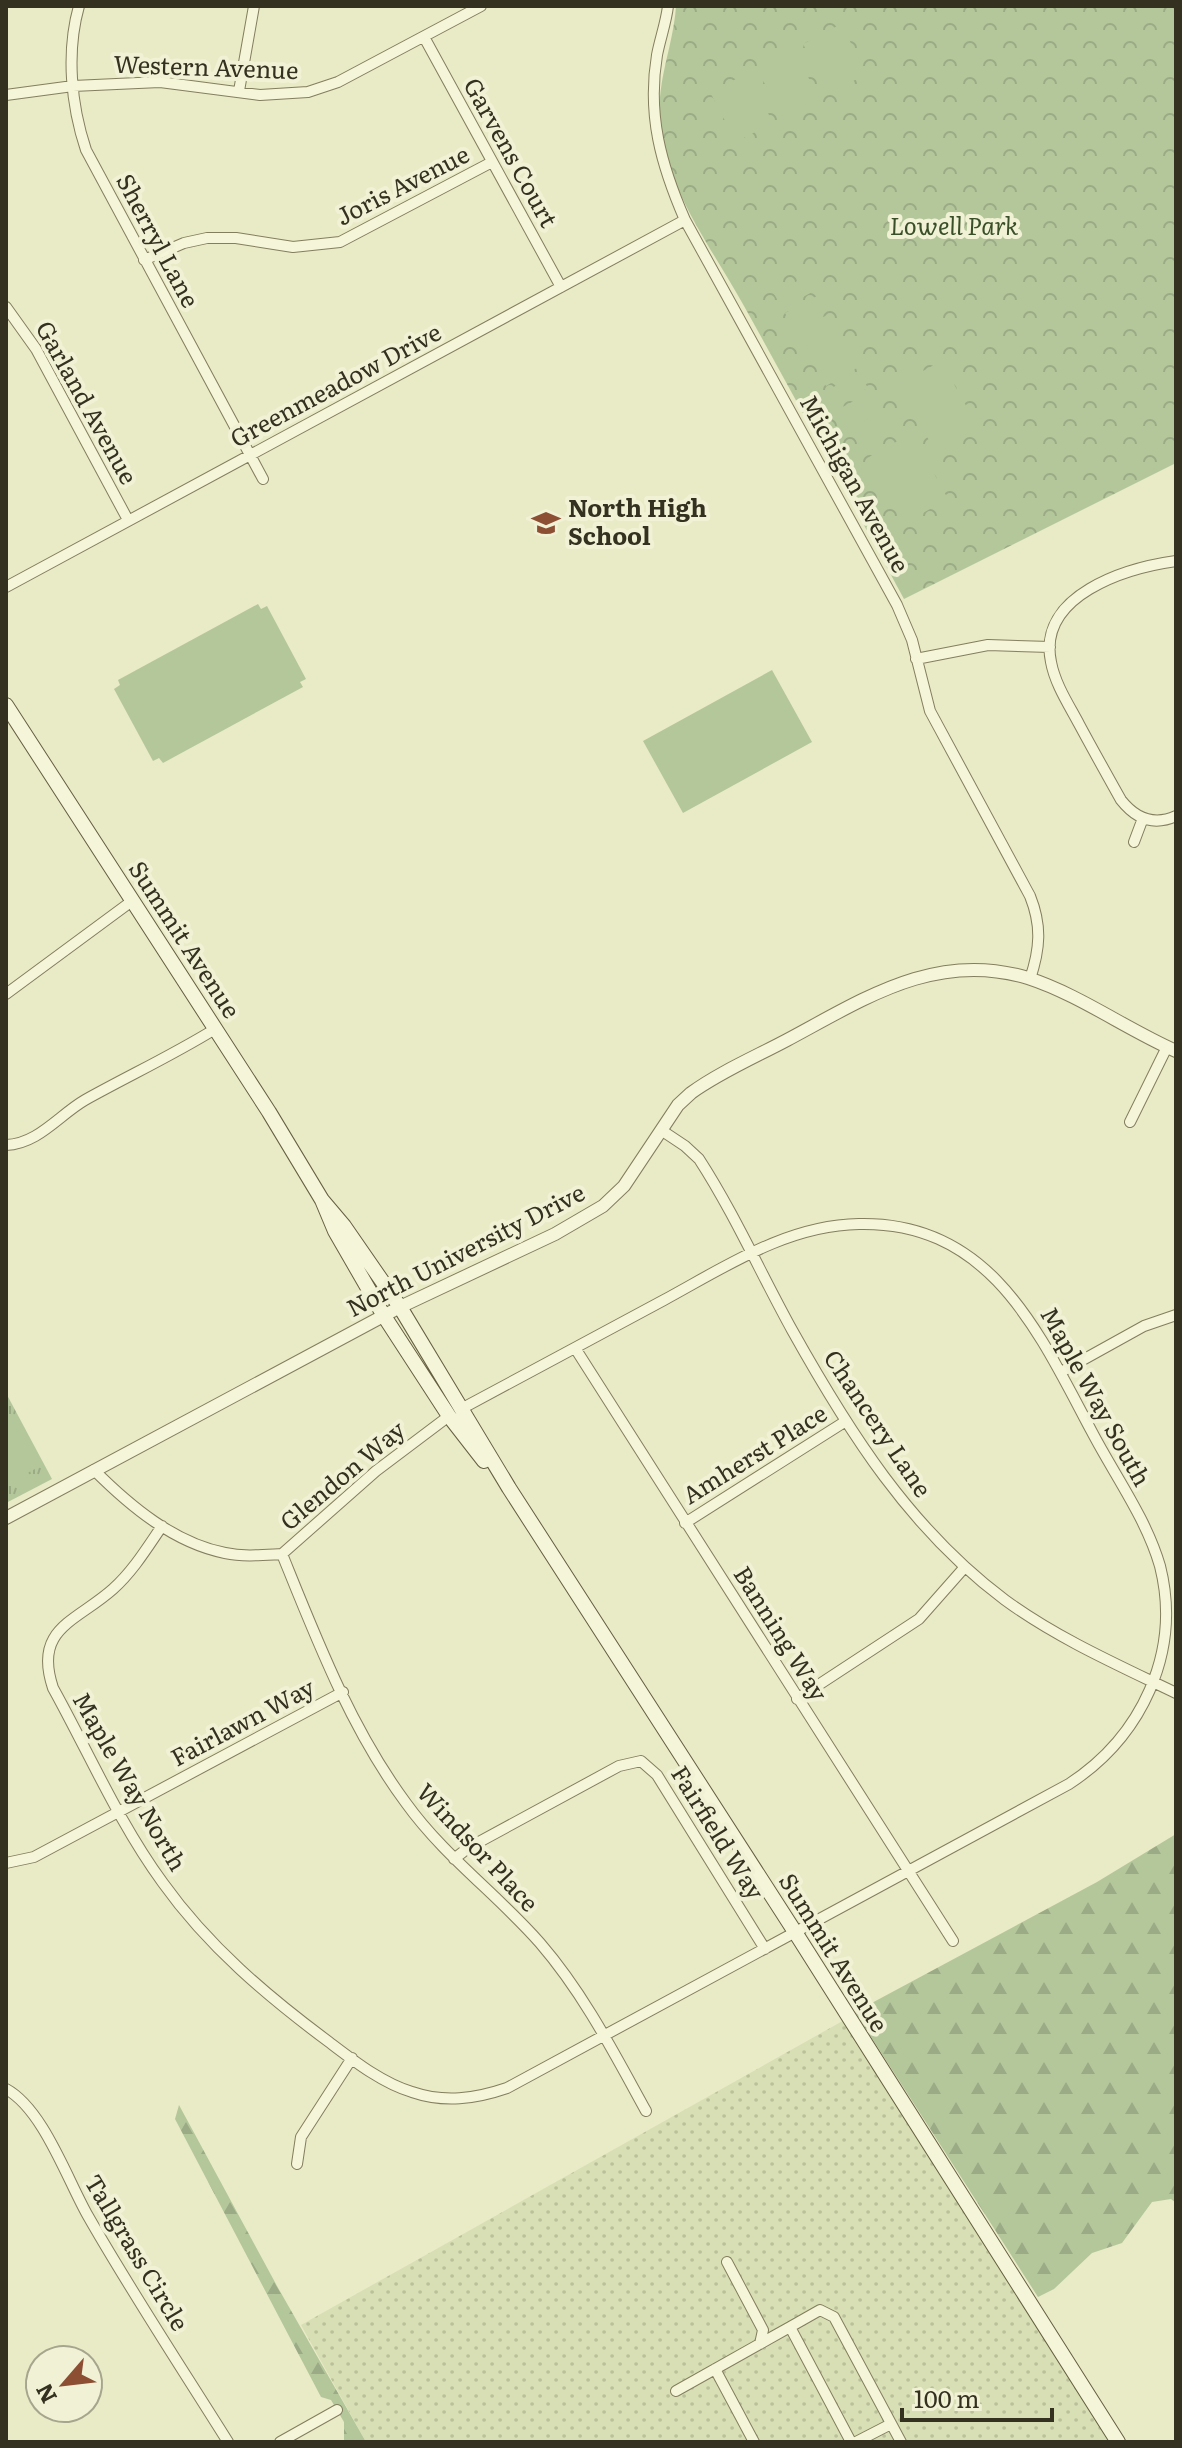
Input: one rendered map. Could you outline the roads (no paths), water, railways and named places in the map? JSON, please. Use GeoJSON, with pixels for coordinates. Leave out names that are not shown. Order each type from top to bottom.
{"type":"FeatureCollection","features":[{"type":"Feature","properties":{"kind":"main road","name":"Summit Avenue"},"geometry":{"type":"LineString","coordinates":[[6,705],[322,1200],[344,1226],[400,1307],[455,1413]]}},
{"type":"Feature","properties":{"kind":"main road","name":"Summit Avenue"},"geometry":{"type":"LineString","coordinates":[[322,1200],[335,1231],[384,1316],[509,1488],[1118,2442]]}},
{"type":"Feature","properties":{"kind":"street","name":"Sherryl Lane"},"geometry":{"type":"LineString","coordinates":[[79,6],[72,53],[73,86],[86,150],[263,479]]}},
{"type":"Feature","properties":{"kind":"street"},"geometry":{"type":"LineString","coordinates":[[239,91],[254,6]]}},
{"type":"Feature","properties":{"kind":"street","name":"Western Avenue"},"geometry":{"type":"LineString","coordinates":[[6,95],[73,86],[160,82],[280,96],[325,88],[481,6]]}},
{"type":"Feature","properties":{"kind":"street","name":"Michigan Avenue"},"geometry":{"type":"LineString","coordinates":[[668,6],[654,82],[653,118],[662,165],[685,220],[905,622],[926,700],[937,725],[1034,908],[1039,940],[1030,979]]}},
{"type":"Feature","properties":{"kind":"street","name":"Garvens Court"},"geometry":{"type":"LineString","coordinates":[[424,37],[561,287]]}},
{"type":"Feature","properties":{"kind":"street","name":"Joris Avenue"},"geometry":{"type":"LineString","coordinates":[[144,260],[176,246],[207,238],[236,238],[293,247],[340,242],[492,162]]}},
{"type":"Feature","properties":{"kind":"street","name":"Greenmeadow Drive"},"geometry":{"type":"LineString","coordinates":[[6,587],[685,220]]}},
{"type":"Feature","properties":{"kind":"street","name":"Garland Avenue"},"geometry":{"type":"LineString","coordinates":[[6,307],[36,349],[128,520]]}},
{"type":"Feature","properties":{"kind":"street"},"geometry":{"type":"LineString","coordinates":[[1176,561],[1118,575],[1086,591],[1071,603],[1057,621],[1050,647],[1053,670],[1065,697],[1129,811],[1159,821],[1176,816]]}},
{"type":"Feature","properties":{"kind":"street"},"geometry":{"type":"LineString","coordinates":[[916,659],[988,645],[1050,647]]}},
{"type":"Feature","properties":{"kind":"street"},"geometry":{"type":"LineString","coordinates":[[1134,842],[1143,818]]}},
{"type":"Feature","properties":{"kind":"street"},"geometry":{"type":"LineString","coordinates":[[6,994],[132,901]]}},
{"type":"Feature","properties":{"kind":"street","name":"North University Drive"},"geometry":{"type":"LineString","coordinates":[[6,1518],[400,1307],[544,1239],[603,1206],[624,1186],[684,1099],[700,1086],[891,985],[921,976],[962,970],[1030,979],[1172,1049]]}},
{"type":"Feature","properties":{"kind":"street"},"geometry":{"type":"LineString","coordinates":[[6,1145],[41,1133],[68,1110],[215,1029]]}},
{"type":"Feature","properties":{"kind":"street"},"geometry":{"type":"LineString","coordinates":[[1130,1122],[1172,1049]]}},
{"type":"Feature","properties":{"kind":"street","name":"Chancery Lane"},"geometry":{"type":"LineString","coordinates":[[661,1130],[699,1159],[846,1421],[896,1494],[964,1568],[1031,1618],[1176,1693]]}},
{"type":"Feature","properties":{"kind":"street","name":"Maple Way South"},"geometry":{"type":"LineString","coordinates":[[455,1413],[751,1254],[802,1232],[830,1226],[876,1224],[931,1237],[970,1258],[1002,1284],[1020,1305],[1061,1372],[1137,1512],[1161,1568],[1166,1635],[1156,1683],[1127,1733],[1090,1771],[795,1932]]}},
{"type":"Feature","properties":{"kind":"street"},"geometry":{"type":"LineString","coordinates":[[1061,1372],[1144,1326],[1176,1315]]}},
{"type":"Feature","properties":{"kind":"street","name":"Banning Way"},"geometry":{"type":"LineString","coordinates":[[575,1348],[953,1941]]}},
{"type":"Feature","properties":{"kind":"street","name":"Glendon Way"},"geometry":{"type":"LineString","coordinates":[[94,1470],[121,1497],[162,1526],[199,1545],[226,1553],[282,1554],[376,1471],[455,1413]]}},
{"type":"Feature","properties":{"kind":"street","name":"Amherst Place"},"geometry":{"type":"LineString","coordinates":[[685,1523],[846,1421]]}},
{"type":"Feature","properties":{"kind":"street","name":"Maple Way North"},"geometry":{"type":"LineString","coordinates":[[162,1526],[121,1581],[61,1627],[48,1649],[47,1670],[53,1688],[119,1811],[163,1883],[202,1932],[256,1984],[383,2079],[411,2092],[439,2098],[487,2095],[507,2088],[795,1932]]}},
{"type":"Feature","properties":{"kind":"street","name":"Windsor Place"},"geometry":{"type":"LineString","coordinates":[[282,1554],[343,1692],[387,1776],[429,1832],[538,1941],[575,1988],[646,2111]]}},
{"type":"Feature","properties":{"kind":"street"},"geometry":{"type":"LineString","coordinates":[[797,1699],[919,1619],[964,1568]]}},
{"type":"Feature","properties":{"kind":"street","name":"Fairlawn Way"},"geometry":{"type":"LineString","coordinates":[[6,1863],[34,1857],[343,1692]]}},
{"type":"Feature","properties":{"kind":"street","name":"Fairfield Way"},"geometry":{"type":"LineString","coordinates":[[454,1859],[468,1848],[619,1766],[641,1761],[657,1775],[765,1949]]}},
{"type":"Feature","properties":{"kind":"street"},"geometry":{"type":"LineString","coordinates":[[297,2164],[301,2137],[352,2058]]}},
{"type":"Feature","properties":{"kind":"street","name":"Tallgrass Circle"},"geometry":{"type":"LineString","coordinates":[[6,2089],[20,2097],[34,2114],[89,2218],[228,2442]]}},
{"type":"Feature","properties":{"kind":"street"},"geometry":{"type":"LineString","coordinates":[[727,2262],[763,2330],[760,2344]]}},
{"type":"Feature","properties":{"kind":"street"},"geometry":{"type":"LineString","coordinates":[[676,2391],[820,2310],[834,2317],[901,2442]]}},
{"type":"Feature","properties":{"kind":"street"},"geometry":{"type":"LineString","coordinates":[[790,2327],[854,2442],[891,2424]]}},
{"type":"Feature","properties":{"kind":"street"},"geometry":{"type":"LineString","coordinates":[[715,2369],[754,2442]]}},
{"type":"Feature","properties":{"kind":"street"},"geometry":{"type":"LineString","coordinates":[[280,2442],[337,2410]]}},
{"type":"Feature","properties":{"kind":"place","name":"North High School"},"geometry":{"type":"Point","coordinates":[546,523]}},
{"type":"Feature","properties":{"kind":"park label","name":"Lowell Park"},"geometry":{"type":"Point","coordinates":[954,227]}}]}
